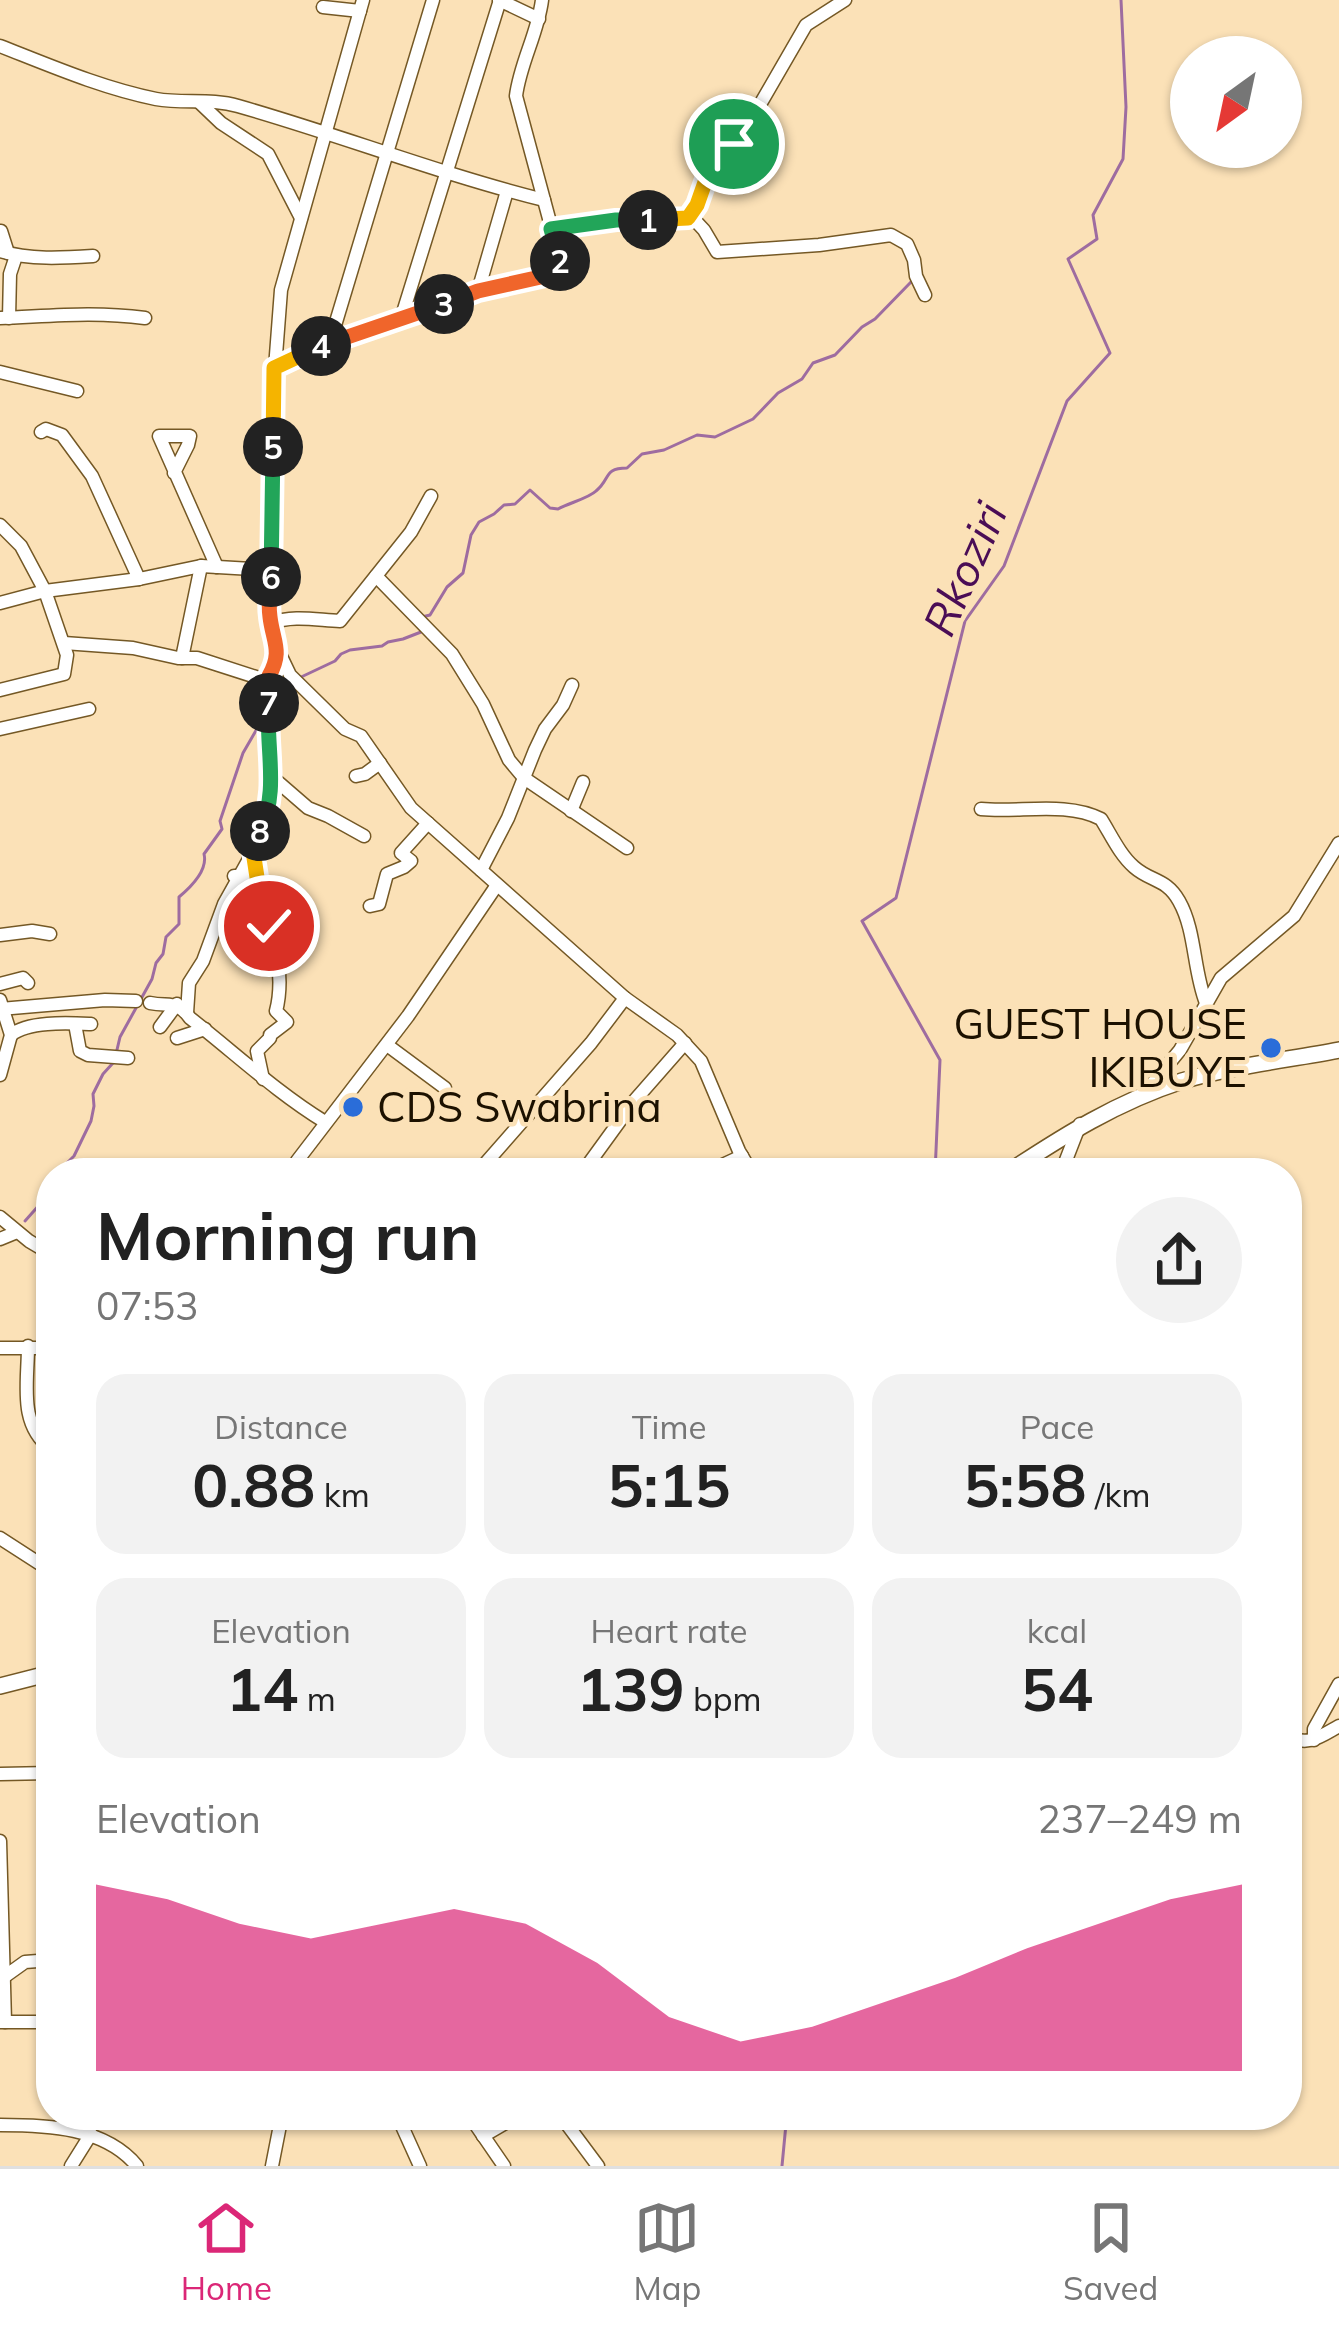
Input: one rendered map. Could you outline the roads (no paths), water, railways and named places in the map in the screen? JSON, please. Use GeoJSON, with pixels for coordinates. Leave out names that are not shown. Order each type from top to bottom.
{"type":"FeatureCollection","features":[{"type":"Feature","properties":{"kind":"main road"},"geometry":{"type":"LineString","coordinates":[[1029,1158],[1080,1124],[1186,1080],[1339,1050]]}},
{"type":"Feature","properties":{"kind":"main road"},"geometry":{"type":"LineString","coordinates":[[0,1686],[36,1677]]}},
{"type":"Feature","properties":{"kind":"street"},"geometry":{"type":"LineString","coordinates":[[330,342],[433,0]]}},
{"type":"Feature","properties":{"kind":"street"},"geometry":{"type":"LineString","coordinates":[[401,320],[500,0],[539,19]]}},
{"type":"Feature","properties":{"kind":"street"},"geometry":{"type":"LineString","coordinates":[[274,368],[330,342],[478,291],[554,274],[561,264],[516,96],[542,0]]}},
{"type":"Feature","properties":{"kind":"street"},"geometry":{"type":"LineString","coordinates":[[551,229],[616,220],[683,220],[690,215],[710,168],[743,134],[806,26],[845,0]]}},
{"type":"Feature","properties":{"kind":"street"},"geometry":{"type":"LineString","coordinates":[[323,7],[362,5],[281,290],[274,368],[271,570],[271,623],[278,650],[298,685],[345,729],[362,736],[411,808],[625,998],[685,1043],[701,1061],[742,1156],[738,1158]]}},
{"type":"Feature","properties":{"kind":"street"},"geometry":{"type":"LineString","coordinates":[[0,46],[128,92],[235,105],[544,200]]}},
{"type":"Feature","properties":{"kind":"street"},"geometry":{"type":"LineString","coordinates":[[199,102],[268,154],[301,219]]}},
{"type":"Feature","properties":{"kind":"street"},"geometry":{"type":"LineString","coordinates":[[478,291],[507,191]]}},
{"type":"Feature","properties":{"kind":"street"},"geometry":{"type":"LineString","coordinates":[[690,215],[717,252],[891,236],[907,244],[926,295]]}},
{"type":"Feature","properties":{"kind":"street"},"geometry":{"type":"LineString","coordinates":[[1,231],[29,272]]}},
{"type":"Feature","properties":{"kind":"street"},"geometry":{"type":"LineString","coordinates":[[14,254],[93,256]]}},
{"type":"Feature","properties":{"kind":"street"},"geometry":{"type":"LineString","coordinates":[[14,254],[4,318],[107,313],[145,319]]}},
{"type":"Feature","properties":{"kind":"street"},"geometry":{"type":"LineString","coordinates":[[0,372],[77,391]]}},
{"type":"Feature","properties":{"kind":"street"},"geometry":{"type":"LineString","coordinates":[[41,432],[62,435],[92,476],[139,579]]}},
{"type":"Feature","properties":{"kind":"street"},"geometry":{"type":"LineString","coordinates":[[174,473],[209,567],[182,658]]}},
{"type":"Feature","properties":{"kind":"street"},"geometry":{"type":"LineString","coordinates":[[271,623],[303,618],[340,621],[418,522],[431,496]]}},
{"type":"Feature","properties":{"kind":"street"},"geometry":{"type":"LineString","coordinates":[[0,525],[21,546],[45,591],[67,655],[64,674],[0,690]]}},
{"type":"Feature","properties":{"kind":"street"},"geometry":{"type":"LineString","coordinates":[[0,602],[209,567],[271,570]]}},
{"type":"Feature","properties":{"kind":"street"},"geometry":{"type":"LineString","coordinates":[[376,576],[452,654],[483,704],[509,760],[524,778],[627,848]]}},
{"type":"Feature","properties":{"kind":"street"},"geometry":{"type":"LineString","coordinates":[[64,643],[196,658],[262,680],[273,673],[278,650]]}},
{"type":"Feature","properties":{"kind":"street"},"geometry":{"type":"LineString","coordinates":[[269,691],[287,670]]}},
{"type":"Feature","properties":{"kind":"street"},"geometry":{"type":"LineString","coordinates":[[160,1027],[184,1005],[189,983],[268,810],[272,776],[269,676]]}},
{"type":"Feature","properties":{"kind":"street"},"geometry":{"type":"LineString","coordinates":[[481,870],[545,729],[572,685]]}},
{"type":"Feature","properties":{"kind":"street"},"geometry":{"type":"LineString","coordinates":[[0,729],[89,709]]}},
{"type":"Feature","properties":{"kind":"street"},"geometry":{"type":"LineString","coordinates":[[356,776],[380,763]]}},
{"type":"Feature","properties":{"kind":"street"},"geometry":{"type":"LineString","coordinates":[[272,776],[308,808],[364,836]]}},
{"type":"Feature","properties":{"kind":"street"},"geometry":{"type":"LineString","coordinates":[[571,811],[583,782]]}},
{"type":"Feature","properties":{"kind":"street"},"geometry":{"type":"LineString","coordinates":[[981,809],[1053,810],[1101,819],[1130,863],[1166,883],[1177,897],[1206,1003]]}},
{"type":"Feature","properties":{"kind":"street"},"geometry":{"type":"LineString","coordinates":[[370,906],[380,904],[387,874],[411,861],[401,853],[428,823]]}},
{"type":"Feature","properties":{"kind":"street"},"geometry":{"type":"LineString","coordinates":[[1142,1096],[1174,1059],[1226,972],[1300,908],[1339,843]]}},
{"type":"Feature","properties":{"kind":"street"},"geometry":{"type":"LineString","coordinates":[[243,1061],[287,1022],[276,1011],[280,995],[275,945],[250,854]]}},
{"type":"Feature","properties":{"kind":"street"},"geometry":{"type":"LineString","coordinates":[[237,876],[260,897]]}},
{"type":"Feature","properties":{"kind":"street"},"geometry":{"type":"LineString","coordinates":[[299,1158],[387,1045],[497,885]]}},
{"type":"Feature","properties":{"kind":"street"},"geometry":{"type":"LineString","coordinates":[[0,935],[50,934]]}},
{"type":"Feature","properties":{"kind":"street"},"geometry":{"type":"LineString","coordinates":[[0,984],[22,978],[28,983]]}},
{"type":"Feature","properties":{"kind":"street"},"geometry":{"type":"LineString","coordinates":[[490,1158],[625,998]]}},
{"type":"Feature","properties":{"kind":"street"},"geometry":{"type":"LineString","coordinates":[[0,1076],[11,1035],[1,1006],[105,1000],[184,1005]]}},
{"type":"Feature","properties":{"kind":"street"},"geometry":{"type":"LineString","coordinates":[[184,1005],[205,1029],[293,1103],[325,1122]]}},
{"type":"Feature","properties":{"kind":"street"},"geometry":{"type":"LineString","coordinates":[[75,1024],[80,1051],[128,1058]]}},
{"type":"Feature","properties":{"kind":"street"},"geometry":{"type":"LineString","coordinates":[[11,1035],[22,1026],[91,1024]]}},
{"type":"Feature","properties":{"kind":"street"},"geometry":{"type":"LineString","coordinates":[[177,1038],[205,1029]]}},
{"type":"Feature","properties":{"kind":"street"},"geometry":{"type":"LineString","coordinates":[[593,1158],[685,1043]]}},
{"type":"Feature","properties":{"kind":"street"},"geometry":{"type":"LineString","coordinates":[[387,1045],[445,1088]]}},
{"type":"Feature","properties":{"kind":"street"},"geometry":{"type":"LineString","coordinates":[[257,1051],[263,1078]]}},
{"type":"Feature","properties":{"kind":"street"},"geometry":{"type":"LineString","coordinates":[[1067,1158],[1080,1124]]}},
{"type":"Feature","properties":{"kind":"street"},"geometry":{"type":"LineString","coordinates":[[0,1216],[36,1244]]}},
{"type":"Feature","properties":{"kind":"street"},"geometry":{"type":"LineString","coordinates":[[0,1239],[17,1232]]}},
{"type":"Feature","properties":{"kind":"street"},"geometry":{"type":"LineString","coordinates":[[28,1346],[28,1414],[36,1436]]}},
{"type":"Feature","properties":{"kind":"street"},"geometry":{"type":"LineString","coordinates":[[0,1348],[36,1347]]}},
{"type":"Feature","properties":{"kind":"street"},"geometry":{"type":"LineString","coordinates":[[0,1538],[36,1561]]}},
{"type":"Feature","properties":{"kind":"street"},"geometry":{"type":"LineString","coordinates":[[1314,1740],[1314,1730],[1339,1684]]}},
{"type":"Feature","properties":{"kind":"street"},"geometry":{"type":"LineString","coordinates":[[1302,1741],[1314,1740],[1339,1726]]}},
{"type":"Feature","properties":{"kind":"street"},"geometry":{"type":"LineString","coordinates":[[0,1774],[36,1773]]}},
{"type":"Feature","properties":{"kind":"street"},"geometry":{"type":"LineString","coordinates":[[0,1841],[3,2022],[36,2022]]}},
{"type":"Feature","properties":{"kind":"street"},"geometry":{"type":"LineString","coordinates":[[4,1977],[25,1961],[36,1961]]}},
{"type":"Feature","properties":{"kind":"street"},"geometry":{"type":"LineString","coordinates":[[0,2125],[36,2128]]}},
{"type":"Feature","properties":{"kind":"street"},"geometry":{"type":"LineString","coordinates":[[62,2130],[91,2134],[137,2166]]}},
{"type":"Feature","properties":{"kind":"street"},"geometry":{"type":"LineString","coordinates":[[272,2166],[279,2130]]}},
{"type":"Feature","properties":{"kind":"street"},"geometry":{"type":"LineString","coordinates":[[404,2130],[420,2166]]}},
{"type":"Feature","properties":{"kind":"street"},"geometry":{"type":"LineString","coordinates":[[479,2130],[503,2166]]}},
{"type":"Feature","properties":{"kind":"street"},"geometry":{"type":"LineString","coordinates":[[483,2136],[494,2130]]}},
{"type":"Feature","properties":{"kind":"street"},"geometry":{"type":"LineString","coordinates":[[571,2130],[598,2166]]}},
{"type":"Feature","properties":{"kind":"street"},"geometry":{"type":"LineString","coordinates":[[71,2166],[91,2134]]}},
{"type":"Feature","properties":{"kind":"waterway","name":"Rkoziri"},"geometry":{"type":"LineString","coordinates":[[936,1158],[940,1060],[862,921],[896,898],[965,621],[1004,566],[1067,401],[1110,353],[1068,259],[1097,239],[1093,215],[1123,159],[1126,107],[1121,0]]}},
{"type":"Feature","properties":{"kind":"waterway"},"geometry":{"type":"LineString","coordinates":[[422,617],[430,615],[447,587],[463,573],[471,535],[479,522],[504,505],[515,504],[530,490],[550,508],[558,509],[593,494],[611,472],[627,468],[642,454],[697,435],[715,437],[753,419],[778,393],[802,379],[813,363],[835,355],[911,282]]}},
{"type":"Feature","properties":{"kind":"waterway"},"geometry":{"type":"LineString","coordinates":[[299,678],[350,650],[382,646],[421,632]]}},
{"type":"Feature","properties":{"kind":"waterway"},"geometry":{"type":"LineString","coordinates":[[274,703],[292,683]]}},
{"type":"Feature","properties":{"kind":"waterway"},"geometry":{"type":"LineString","coordinates":[[116,1054],[120,1037],[163,954],[166,937],[179,924],[179,897],[198,878],[204,854],[222,829],[220,821],[243,753],[262,720]]}},
{"type":"Feature","properties":{"kind":"waterway"},"geometry":{"type":"LineString","coordinates":[[72,1158],[91,1121],[93,1094],[113,1063]]}},
{"type":"Feature","properties":{"kind":"waterway"},"geometry":{"type":"LineString","coordinates":[[25,1221],[36,1209]]}},
{"type":"Feature","properties":{"kind":"waterway","name":"Rkoziri"},"geometry":{"type":"LineString","coordinates":[[782,2166],[785,2130]]}},
{"type":"Feature","properties":{"kind":"place","name":"GUEST HOUSE IKIBUYE"},"geometry":{"type":"Point","coordinates":[1271,1048]}},
{"type":"Feature","properties":{"kind":"place","name":"CDS Swabrina"},"geometry":{"type":"Point","coordinates":[353,1107]}}]}
